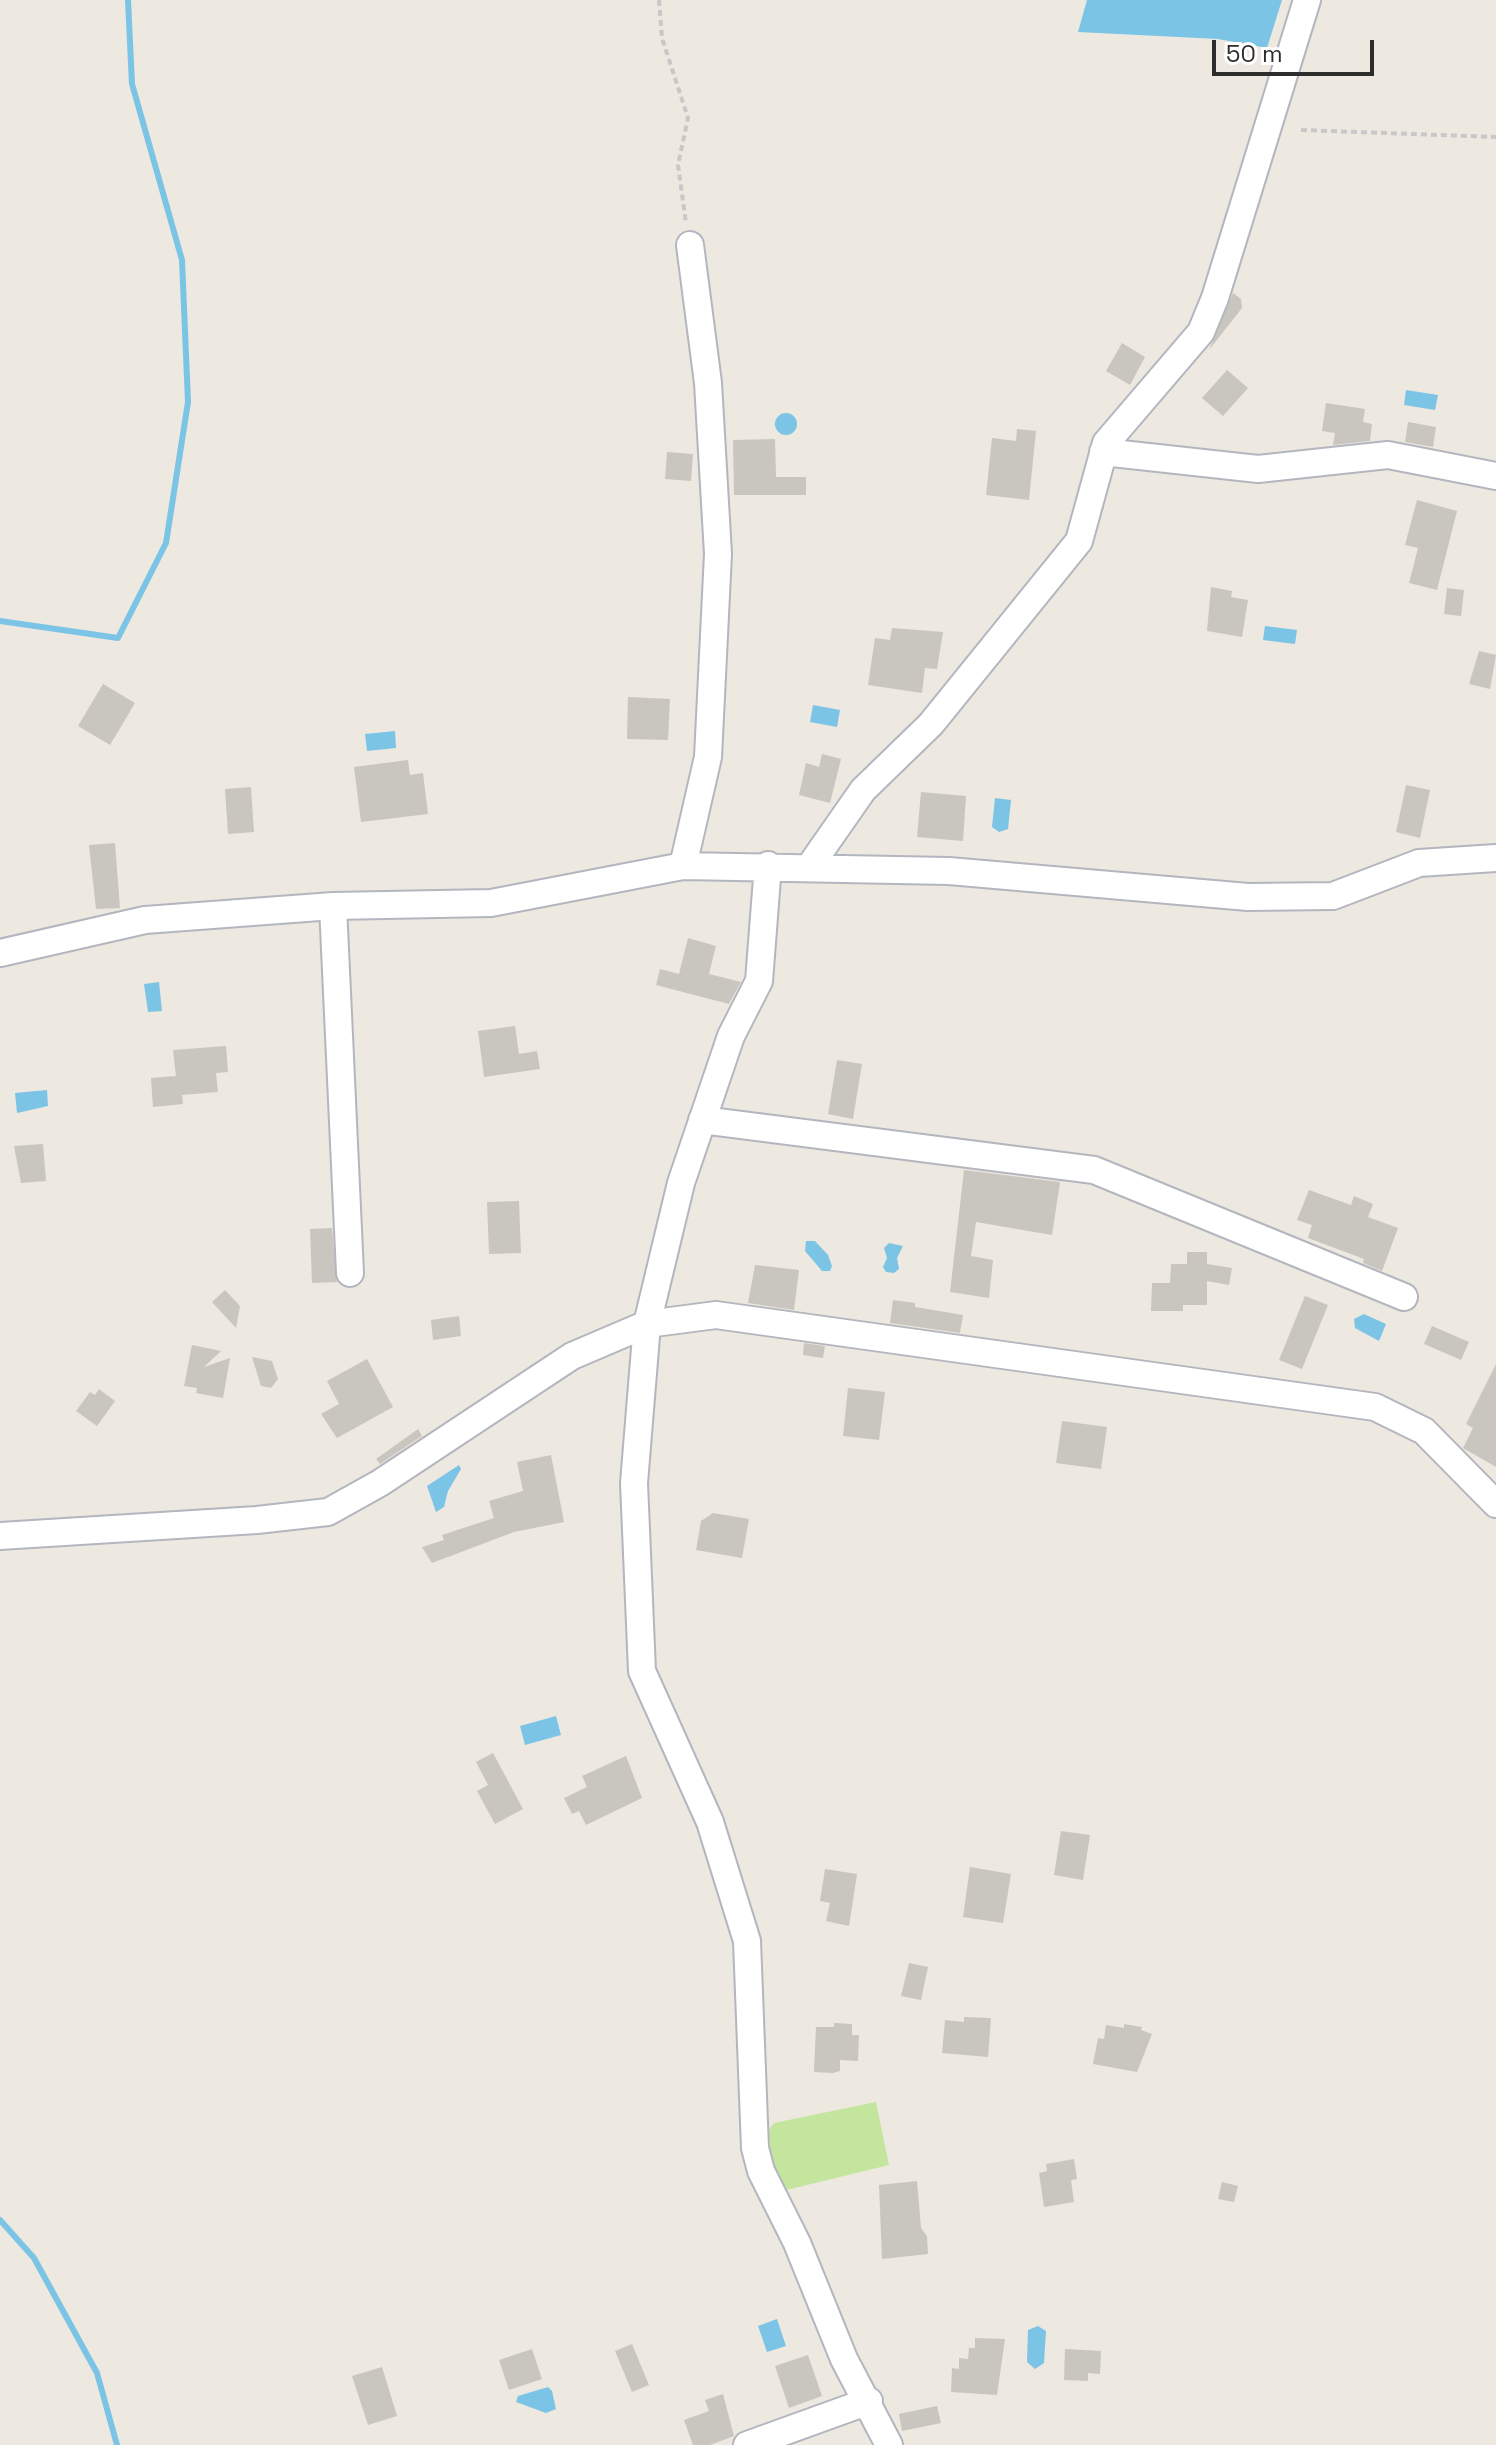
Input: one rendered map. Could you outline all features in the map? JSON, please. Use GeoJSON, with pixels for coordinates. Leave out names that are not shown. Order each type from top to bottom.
{"type":"FeatureCollection","features":[{"type":"Feature","properties":{"kind":"street"},"geometry":{"type":"LineString","coordinates":[[810,866],[863,790],[931,724],[1079,541],[1106,443],[1192,343],[1208,317],[1307,0]]}},
{"type":"Feature","properties":{"kind":"street"},"geometry":{"type":"LineString","coordinates":[[683,866],[710,743],[718,554],[708,383],[690,245]]}},
{"type":"Feature","properties":{"kind":"street"},"geometry":{"type":"LineString","coordinates":[[1103,452],[1258,469],[1388,455],[1496,476]]}},
{"type":"Feature","properties":{"kind":"street"},"geometry":{"type":"LineString","coordinates":[[0,953],[145,920],[333,906],[491,903],[683,866],[768,865],[949,871],[1248,897],[1333,896],[1419,863],[1496,858]]}},
{"type":"Feature","properties":{"kind":"street"},"geometry":{"type":"LineString","coordinates":[[768,865],[759,981],[731,1036],[681,1183],[647,1324],[634,1483],[642,1671],[710,1822],[747,1941],[755,2148],[761,2171],[797,2243],[844,2359],[869,2401],[889,2445]]}},
{"type":"Feature","properties":{"kind":"street"},"geometry":{"type":"LineString","coordinates":[[333,906],[350,1273]]}},
{"type":"Feature","properties":{"kind":"street"},"geometry":{"type":"LineString","coordinates":[[702,1120],[1094,1170],[1404,1297]]}},
{"type":"Feature","properties":{"kind":"street"},"geometry":{"type":"LineString","coordinates":[[0,1536],[257,1520],[328,1512],[380,1483],[572,1356],[647,1324],[716,1315],[1375,1407],[1424,1431],[1496,1504]]}},
{"type":"Feature","properties":{"kind":"street"},"geometry":{"type":"LineString","coordinates":[[747,2445],[869,2401]]}},
{"type":"Feature","properties":{"kind":"path"},"geometry":{"type":"LineString","coordinates":[[659,0],[662,38],[688,118],[678,165],[690,245]]}},
{"type":"Feature","properties":{"kind":"path"},"geometry":{"type":"LineString","coordinates":[[1301,130],[1496,137]]}},
{"type":"Feature","properties":{"kind":"green space"},"geometry":{"type":"Polygon","coordinates":[[[876,2102],[889,2165],[778,2192],[765,2135],[774,2123],[876,2102]]]}},
{"type":"Feature","properties":{"kind":"water"},"geometry":{"type":"Polygon","coordinates":[[[1087,0],[1282,0],[1267,48],[1218,39],[1078,32],[1087,0]]]}},
{"type":"Feature","properties":{"kind":"water"},"geometry":{"type":"Polygon","coordinates":[[[1406,390],[1438,395],[1435,410],[1404,405],[1406,390]]]}},
{"type":"Feature","properties":{"kind":"water"},"geometry":{"type":"Polygon","coordinates":[[[782,413],[790,413],[797,424],[790,435],[782,435],[775,428],[775,420],[782,413]]]}},
{"type":"Feature","properties":{"kind":"water"},"geometry":{"type":"Polygon","coordinates":[[[1265,626],[1297,630],[1295,644],[1263,640],[1265,626]]]}},
{"type":"Feature","properties":{"kind":"water"},"geometry":{"type":"Polygon","coordinates":[[[813,705],[840,710],[837,727],[810,722],[813,705]]]}},
{"type":"Feature","properties":{"kind":"water"},"geometry":{"type":"Polygon","coordinates":[[[395,731],[396,748],[367,751],[365,734],[395,731]]]}},
{"type":"Feature","properties":{"kind":"water"},"geometry":{"type":"Polygon","coordinates":[[[995,798],[1011,800],[1008,829],[999,832],[992,827],[995,798]]]}},
{"type":"Feature","properties":{"kind":"water"},"geometry":{"type":"Polygon","coordinates":[[[159,982],[162,1011],[148,1012],[144,984],[159,982]]]}},
{"type":"Feature","properties":{"kind":"water"},"geometry":{"type":"Polygon","coordinates":[[[47,1090],[48,1106],[17,1113],[15,1093],[47,1090]]]}},
{"type":"Feature","properties":{"kind":"water"},"geometry":{"type":"Polygon","coordinates":[[[806,1241],[815,1241],[828,1255],[832,1266],[830,1271],[822,1271],[805,1251],[806,1241]]]}},
{"type":"Feature","properties":{"kind":"water"},"geometry":{"type":"Polygon","coordinates":[[[889,1243],[903,1246],[897,1258],[899,1269],[894,1273],[886,1272],[883,1267],[887,1258],[884,1248],[889,1243]]]}},
{"type":"Feature","properties":{"kind":"water"},"geometry":{"type":"Polygon","coordinates":[[[1364,1314],[1386,1324],[1379,1341],[1355,1328],[1354,1319],[1364,1314]]]}},
{"type":"Feature","properties":{"kind":"water"},"geometry":{"type":"Polygon","coordinates":[[[459,1465],[461,1469],[448,1491],[444,1507],[436,1512],[427,1486],[459,1465]]]}},
{"type":"Feature","properties":{"kind":"water"},"geometry":{"type":"Polygon","coordinates":[[[556,1716],[561,1735],[525,1745],[520,1726],[556,1716]]]}},
{"type":"Feature","properties":{"kind":"water"},"geometry":{"type":"Polygon","coordinates":[[[777,2319],[786,2346],[767,2352],[758,2326],[777,2319]]]}},
{"type":"Feature","properties":{"kind":"water"},"geometry":{"type":"Polygon","coordinates":[[[1038,2326],[1046,2331],[1044,2363],[1035,2369],[1027,2362],[1028,2330],[1038,2326]]]}},
{"type":"Feature","properties":{"kind":"water"},"geometry":{"type":"Polygon","coordinates":[[[548,2387],[556,2409],[546,2413],[516,2402],[518,2396],[548,2387]]]}},
{"type":"Feature","properties":{"kind":"building"},"geometry":{"type":"Polygon","coordinates":[[[1233,293],[1241,299],[1242,308],[1209,350],[1233,293]]]}},
{"type":"Feature","properties":{"kind":"building"},"geometry":{"type":"Polygon","coordinates":[[[1122,343],[1145,357],[1130,385],[1106,371],[1122,343]]]}},
{"type":"Feature","properties":{"kind":"building"},"geometry":{"type":"Polygon","coordinates":[[[1227,370],[1248,388],[1223,416],[1202,398],[1227,370]]]}},
{"type":"Feature","properties":{"kind":"building"},"geometry":{"type":"Polygon","coordinates":[[[1326,403],[1365,409],[1363,422],[1372,424],[1370,441],[1333,445],[1335,433],[1322,431],[1326,403]]]}},
{"type":"Feature","properties":{"kind":"building"},"geometry":{"type":"Polygon","coordinates":[[[1408,422],[1436,427],[1433,447],[1405,442],[1408,422]]]}},
{"type":"Feature","properties":{"kind":"building"},"geometry":{"type":"Polygon","coordinates":[[[1017,429],[1036,431],[1029,500],[986,495],[992,438],[1016,441],[1017,429]]]}},
{"type":"Feature","properties":{"kind":"building"},"geometry":{"type":"Polygon","coordinates":[[[775,439],[776,477],[806,477],[806,495],[734,495],[733,440],[775,439]]]}},
{"type":"Feature","properties":{"kind":"building"},"geometry":{"type":"Polygon","coordinates":[[[667,452],[693,454],[691,481],[665,479],[667,452]]]}},
{"type":"Feature","properties":{"kind":"building"},"geometry":{"type":"Polygon","coordinates":[[[1417,500],[1457,511],[1437,590],[1409,583],[1418,548],[1405,545],[1417,500]]]}},
{"type":"Feature","properties":{"kind":"building"},"geometry":{"type":"Polygon","coordinates":[[[1211,587],[1232,591],[1231,597],[1248,600],[1242,637],[1207,631],[1211,587]]]}},
{"type":"Feature","properties":{"kind":"building"},"geometry":{"type":"Polygon","coordinates":[[[1447,588],[1464,590],[1461,616],[1444,614],[1447,588]]]}},
{"type":"Feature","properties":{"kind":"building"},"geometry":{"type":"Polygon","coordinates":[[[892,628],[943,632],[937,669],[925,668],[922,693],[868,685],[875,638],[890,640],[892,628]]]}},
{"type":"Feature","properties":{"kind":"building"},"geometry":{"type":"Polygon","coordinates":[[[1479,651],[1496,655],[1490,689],[1469,684],[1479,651]]]}},
{"type":"Feature","properties":{"kind":"building"},"geometry":{"type":"Polygon","coordinates":[[[103,684],[135,703],[110,745],[78,726],[103,684]]]}},
{"type":"Feature","properties":{"kind":"building"},"geometry":{"type":"Polygon","coordinates":[[[628,697],[670,699],[668,740],[627,739],[628,697]]]}},
{"type":"Feature","properties":{"kind":"building"},"geometry":{"type":"Polygon","coordinates":[[[822,754],[841,759],[830,803],[799,795],[806,763],[819,767],[822,754]]]}},
{"type":"Feature","properties":{"kind":"building"},"geometry":{"type":"Polygon","coordinates":[[[408,760],[410,775],[423,773],[428,814],[361,822],[354,767],[408,760]]]}},
{"type":"Feature","properties":{"kind":"building"},"geometry":{"type":"Polygon","coordinates":[[[1406,785],[1430,790],[1420,838],[1396,832],[1406,785]]]}},
{"type":"Feature","properties":{"kind":"building"},"geometry":{"type":"Polygon","coordinates":[[[251,787],[254,832],[228,834],[225,789],[251,787]]]}},
{"type":"Feature","properties":{"kind":"building"},"geometry":{"type":"Polygon","coordinates":[[[921,792],[966,796],[963,841],[917,837],[921,792]]]}},
{"type":"Feature","properties":{"kind":"building"},"geometry":{"type":"Polygon","coordinates":[[[115,843],[120,908],[96,909],[89,845],[115,843]]]}},
{"type":"Feature","properties":{"kind":"building"},"geometry":{"type":"Polygon","coordinates":[[[688,938],[716,946],[709,974],[741,982],[729,1004],[656,985],[660,969],[679,974],[688,938]]]}},
{"type":"Feature","properties":{"kind":"building"},"geometry":{"type":"Polygon","coordinates":[[[515,1026],[519,1054],[537,1051],[540,1069],[484,1077],[478,1031],[515,1026]]]}},
{"type":"Feature","properties":{"kind":"building"},"geometry":{"type":"Polygon","coordinates":[[[226,1046],[228,1072],[216,1073],[218,1092],[182,1095],[183,1104],[153,1107],[151,1078],[176,1076],[173,1050],[226,1046]]]}},
{"type":"Feature","properties":{"kind":"building"},"geometry":{"type":"Polygon","coordinates":[[[837,1060],[862,1064],[853,1119],[828,1114],[837,1060]]]}},
{"type":"Feature","properties":{"kind":"building"},"geometry":{"type":"Polygon","coordinates":[[[43,1144],[46,1181],[21,1183],[14,1146],[43,1144]]]}},
{"type":"Feature","properties":{"kind":"building"},"geometry":{"type":"Polygon","coordinates":[[[964,1170],[1060,1182],[1052,1235],[976,1222],[971,1256],[993,1260],[989,1298],[950,1292],[964,1170]]]}},
{"type":"Feature","properties":{"kind":"building"},"geometry":{"type":"Polygon","coordinates":[[[1309,1190],[1351,1205],[1354,1196],[1373,1204],[1368,1217],[1398,1228],[1382,1271],[1363,1263],[1364,1259],[1308,1238],[1312,1225],[1297,1220],[1309,1190]]]}},
{"type":"Feature","properties":{"kind":"building"},"geometry":{"type":"Polygon","coordinates":[[[519,1201],[521,1253],[489,1254],[487,1202],[519,1201]]]}},
{"type":"Feature","properties":{"kind":"building"},"geometry":{"type":"Polygon","coordinates":[[[332,1228],[337,1282],[312,1283],[310,1229],[332,1228]]]}},
{"type":"Feature","properties":{"kind":"building"},"geometry":{"type":"Polygon","coordinates":[[[1187,1252],[1207,1252],[1207,1264],[1232,1268],[1229,1285],[1207,1281],[1207,1305],[1183,1305],[1183,1311],[1151,1311],[1152,1283],[1170,1283],[1171,1264],[1187,1264],[1187,1252]]]}},
{"type":"Feature","properties":{"kind":"building"},"geometry":{"type":"Polygon","coordinates":[[[755,1265],[799,1270],[794,1310],[748,1303],[755,1265]]]}},
{"type":"Feature","properties":{"kind":"building"},"geometry":{"type":"Polygon","coordinates":[[[225,1290],[240,1306],[236,1328],[212,1302],[225,1290]]]}},
{"type":"Feature","properties":{"kind":"building"},"geometry":{"type":"Polygon","coordinates":[[[1305,1296],[1328,1305],[1302,1369],[1279,1360],[1305,1296]]]}},
{"type":"Feature","properties":{"kind":"building"},"geometry":{"type":"Polygon","coordinates":[[[893,1300],[963,1315],[960,1333],[890,1323],[893,1300]]]}},
{"type":"Feature","properties":{"kind":"building"},"geometry":{"type":"Polygon","coordinates":[[[459,1316],[461,1336],[433,1340],[431,1320],[459,1316]]]}},
{"type":"Feature","properties":{"kind":"building"},"geometry":{"type":"Polygon","coordinates":[[[1432,1326],[1469,1342],[1461,1360],[1424,1344],[1432,1326]]]}},
{"type":"Feature","properties":{"kind":"building"},"geometry":{"type":"Polygon","coordinates":[[[804,1343],[825,1346],[823,1358],[803,1355],[804,1343]]]}},
{"type":"Feature","properties":{"kind":"building"},"geometry":{"type":"Polygon","coordinates":[[[192,1345],[221,1351],[204,1367],[230,1358],[223,1398],[196,1393],[197,1388],[184,1386],[192,1345]]]}},
{"type":"Feature","properties":{"kind":"building"},"geometry":{"type":"Polygon","coordinates":[[[252,1357],[272,1361],[278,1379],[271,1388],[261,1386],[252,1357]]]}},
{"type":"Feature","properties":{"kind":"building"},"geometry":{"type":"Polygon","coordinates":[[[367,1359],[393,1407],[337,1438],[321,1414],[339,1404],[327,1381],[367,1359]]]}},
{"type":"Feature","properties":{"kind":"building"},"geometry":{"type":"Polygon","coordinates":[[[1496,1364],[1496,1467],[1463,1448],[1473,1428],[1466,1424],[1496,1364]]]}},
{"type":"Feature","properties":{"kind":"building"},"geometry":{"type":"Polygon","coordinates":[[[848,1388],[885,1392],[879,1440],[843,1436],[848,1388]]]}},
{"type":"Feature","properties":{"kind":"building"},"geometry":{"type":"Polygon","coordinates":[[[99,1389],[115,1401],[97,1426],[76,1411],[90,1392],[95,1395],[99,1389]]]}},
{"type":"Feature","properties":{"kind":"building"},"geometry":{"type":"Polygon","coordinates":[[[1062,1421],[1107,1427],[1101,1469],[1056,1463],[1062,1421]]]}},
{"type":"Feature","properties":{"kind":"building"},"geometry":{"type":"Polygon","coordinates":[[[418,1429],[422,1436],[380,1464],[376,1459],[418,1429]]]}},
{"type":"Feature","properties":{"kind":"building"},"geometry":{"type":"Polygon","coordinates":[[[551,1455],[564,1522],[514,1532],[432,1563],[422,1547],[444,1540],[442,1535],[494,1518],[489,1501],[523,1491],[517,1462],[551,1455]]]}},
{"type":"Feature","properties":{"kind":"building"},"geometry":{"type":"Polygon","coordinates":[[[713,1513],[749,1519],[742,1558],[696,1550],[701,1521],[713,1513]]]}},
{"type":"Feature","properties":{"kind":"building"},"geometry":{"type":"Polygon","coordinates":[[[493,1753],[523,1809],[495,1824],[477,1791],[488,1785],[476,1762],[493,1753]]]}},
{"type":"Feature","properties":{"kind":"building"},"geometry":{"type":"Polygon","coordinates":[[[626,1756],[642,1798],[586,1825],[579,1811],[572,1814],[564,1798],[587,1787],[582,1776],[626,1756]]]}},
{"type":"Feature","properties":{"kind":"building"},"geometry":{"type":"Polygon","coordinates":[[[1061,1831],[1090,1835],[1083,1880],[1054,1875],[1061,1831]]]}},
{"type":"Feature","properties":{"kind":"building"},"geometry":{"type":"Polygon","coordinates":[[[970,1867],[1011,1874],[1003,1923],[963,1917],[970,1867]]]}},
{"type":"Feature","properties":{"kind":"building"},"geometry":{"type":"Polygon","coordinates":[[[825,1869],[857,1874],[849,1926],[826,1921],[830,1903],[820,1901],[825,1869]]]}},
{"type":"Feature","properties":{"kind":"building"},"geometry":{"type":"Polygon","coordinates":[[[909,1963],[928,1967],[921,2000],[901,1996],[909,1963]]]}},
{"type":"Feature","properties":{"kind":"building"},"geometry":{"type":"Polygon","coordinates":[[[964,2017],[991,2018],[988,2057],[942,2053],[945,2020],[964,2022],[964,2017]]]}},
{"type":"Feature","properties":{"kind":"building"},"geometry":{"type":"Polygon","coordinates":[[[834,2023],[852,2024],[852,2035],[859,2035],[858,2061],[840,2060],[840,2071],[833,2073],[814,2072],[816,2027],[834,2027],[834,2023]]]}},
{"type":"Feature","properties":{"kind":"building"},"geometry":{"type":"Polygon","coordinates":[[[1124,2024],[1142,2027],[1141,2030],[1152,2034],[1137,2072],[1093,2064],[1098,2038],[1104,2039],[1106,2025],[1124,2028],[1124,2024]]]}},
{"type":"Feature","properties":{"kind":"building"},"geometry":{"type":"Polygon","coordinates":[[[1074,2159],[1077,2179],[1071,2180],[1074,2202],[1044,2207],[1039,2173],[1047,2171],[1046,2164],[1074,2159]]]}},
{"type":"Feature","properties":{"kind":"building"},"geometry":{"type":"Polygon","coordinates":[[[917,2181],[921,2228],[927,2236],[928,2254],[882,2259],[879,2185],[917,2181]]]}},
{"type":"Feature","properties":{"kind":"building"},"geometry":{"type":"Polygon","coordinates":[[[1222,2182],[1238,2186],[1234,2202],[1218,2199],[1222,2182]]]}},
{"type":"Feature","properties":{"kind":"building"},"geometry":{"type":"Polygon","coordinates":[[[975,2338],[1005,2339],[997,2395],[951,2392],[952,2368],[959,2369],[959,2358],[968,2359],[969,2348],[975,2348],[975,2338]]]}},
{"type":"Feature","properties":{"kind":"building"},"geometry":{"type":"Polygon","coordinates":[[[632,2344],[649,2385],[632,2392],[615,2351],[632,2344]]]}},
{"type":"Feature","properties":{"kind":"building"},"geometry":{"type":"Polygon","coordinates":[[[532,2349],[542,2379],[509,2390],[499,2360],[532,2349]]]}},
{"type":"Feature","properties":{"kind":"building"},"geometry":{"type":"Polygon","coordinates":[[[1065,2349],[1101,2351],[1100,2374],[1088,2373],[1088,2381],[1064,2380],[1065,2349]]]}},
{"type":"Feature","properties":{"kind":"building"},"geometry":{"type":"Polygon","coordinates":[[[808,2355],[822,2396],[789,2408],[775,2366],[808,2355]]]}},
{"type":"Feature","properties":{"kind":"building"},"geometry":{"type":"Polygon","coordinates":[[[382,2367],[397,2416],[368,2425],[352,2376],[382,2367]]]}},
{"type":"Feature","properties":{"kind":"building"},"geometry":{"type":"Polygon","coordinates":[[[723,2394],[734,2436],[710,2445],[693,2445],[684,2420],[709,2411],[705,2400],[723,2394]]]}},
{"type":"Feature","properties":{"kind":"building"},"geometry":{"type":"Polygon","coordinates":[[[937,2406],[941,2423],[902,2431],[899,2414],[937,2406]]]}},
{"type":"Feature","properties":{"kind":"waterway"},"geometry":{"type":"LineString","coordinates":[[0,621],[118,638],[166,543],[188,402],[182,260],[132,84],[128,0]]}},
{"type":"Feature","properties":{"kind":"waterway"},"geometry":{"type":"LineString","coordinates":[[0,2220],[34,2258],[97,2373],[117,2445]]}}]}
